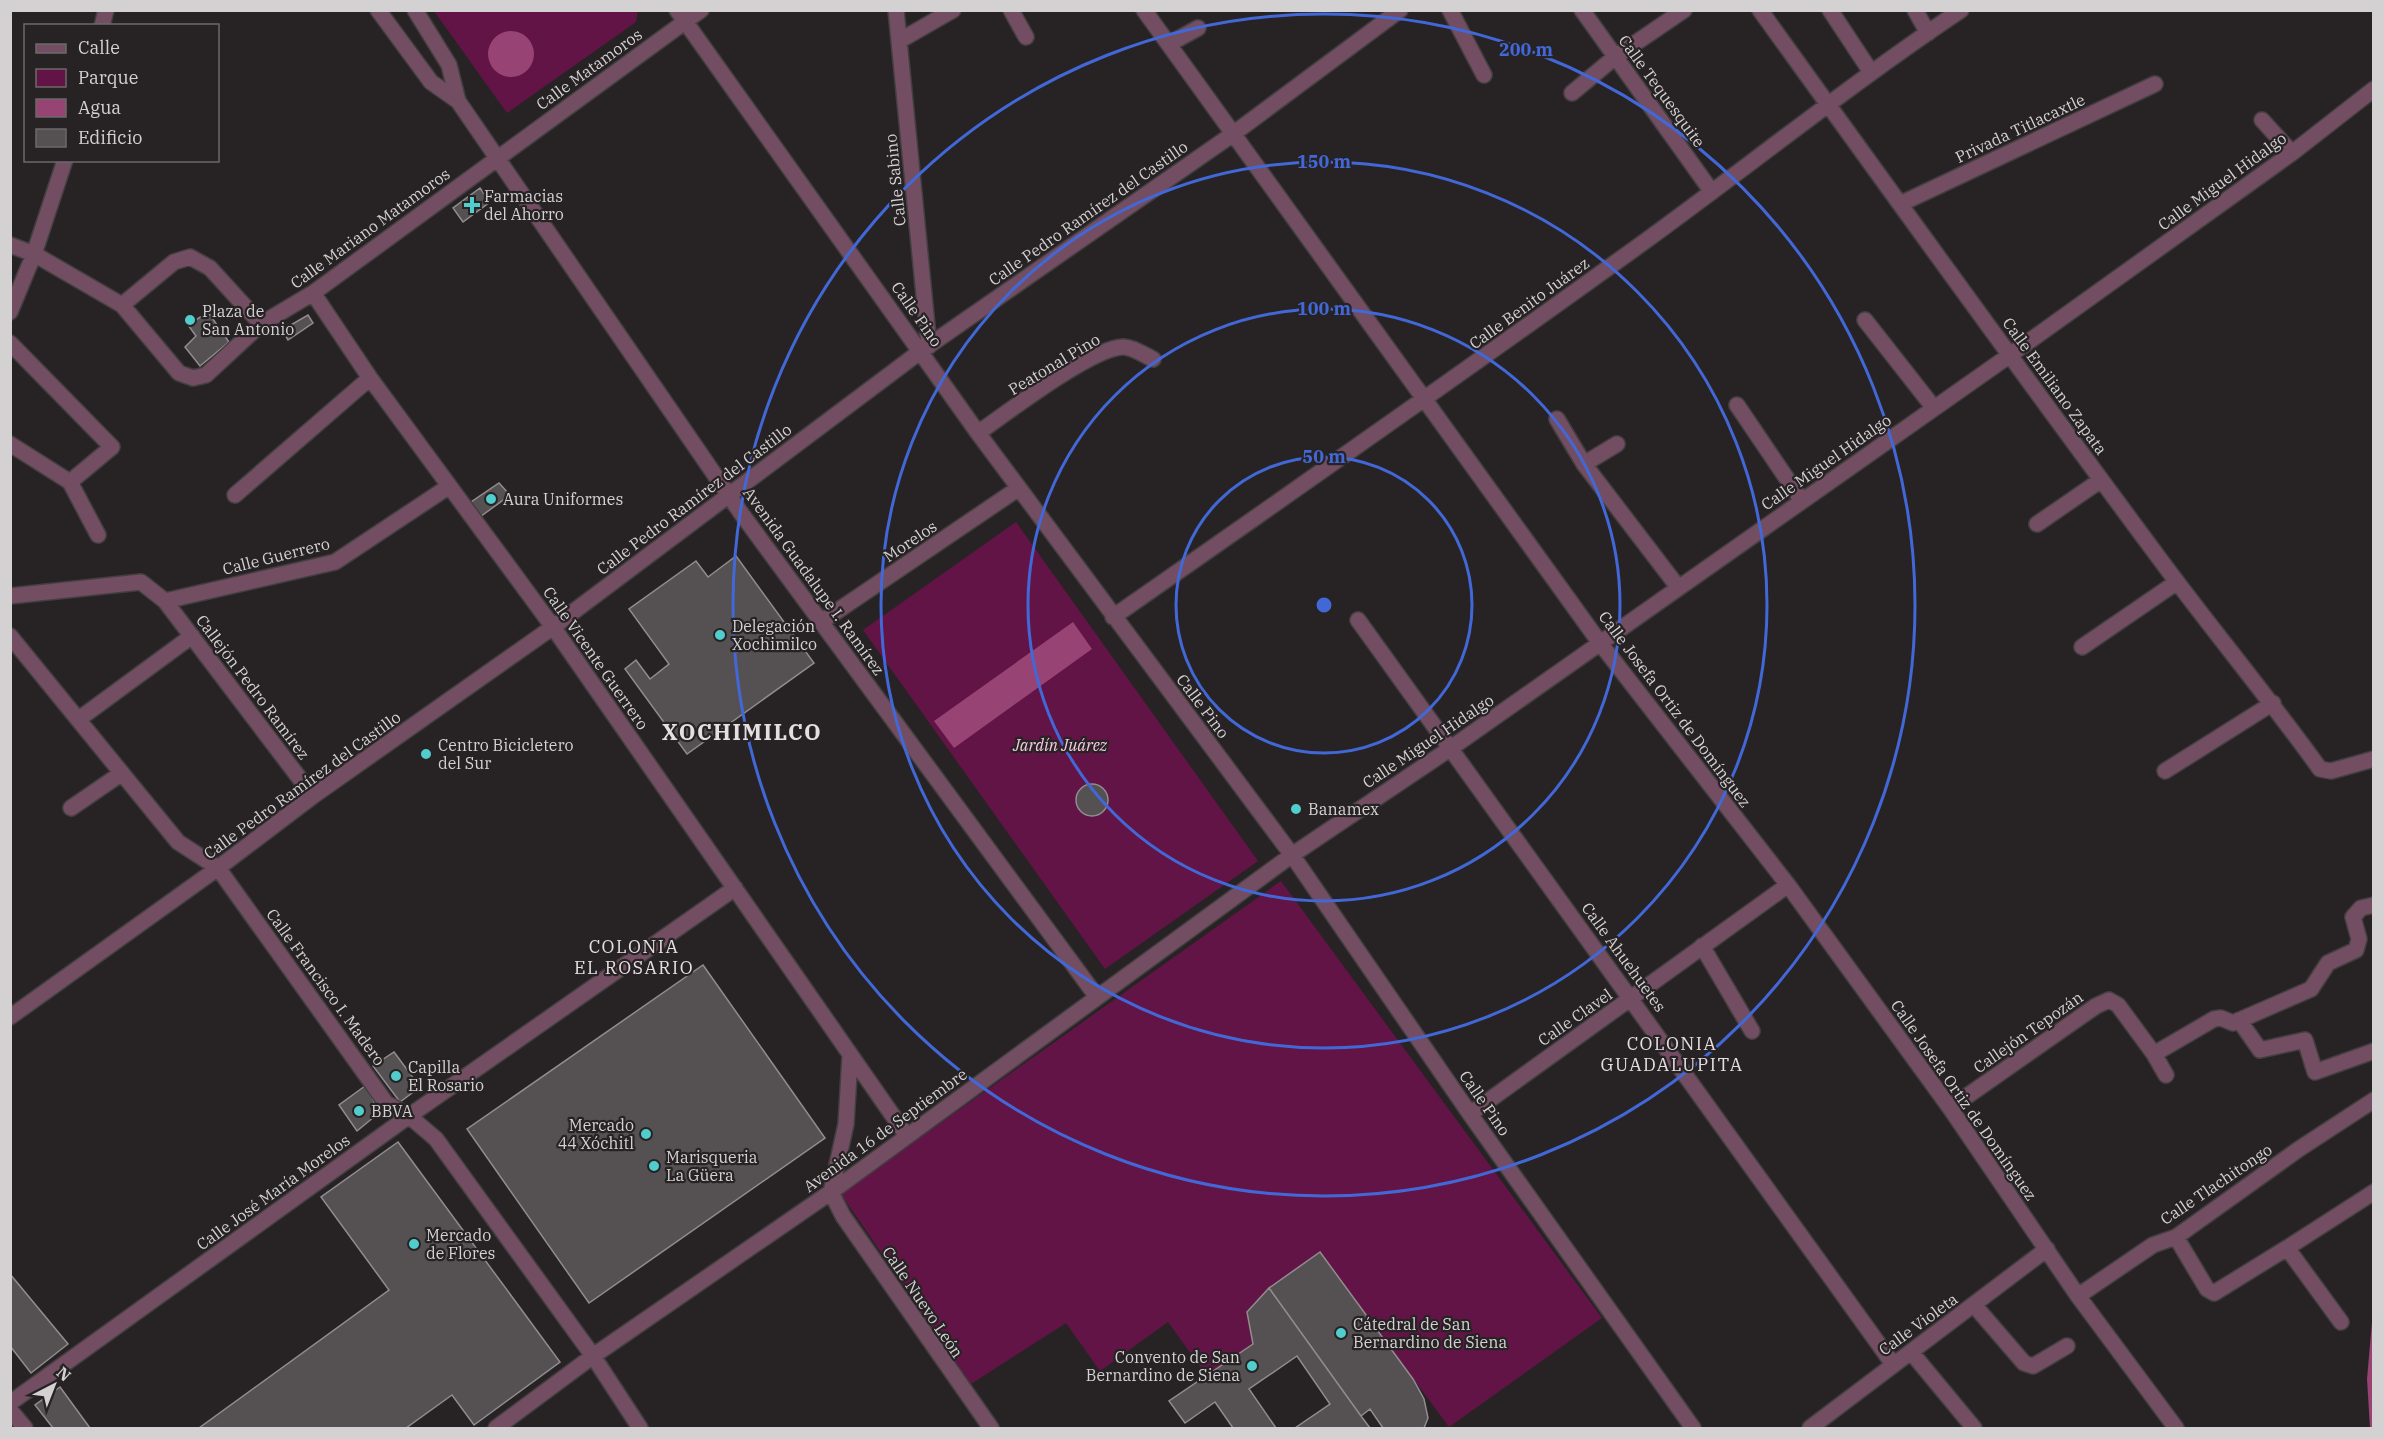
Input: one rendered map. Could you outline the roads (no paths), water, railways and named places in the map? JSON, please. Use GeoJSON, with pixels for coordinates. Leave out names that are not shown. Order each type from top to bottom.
{"type":"FeatureCollection","features":[{"type":"Feature","properties":{"kind":"street","name":"Avenida Guadalupe I. Ramírez"},"geometry":{"type":"LineString","coordinates":[[378,10],[431,82],[458,101],[730,495],[1097,997]]}},
{"type":"Feature","properties":{"kind":"street"},"geometry":{"type":"LineString","coordinates":[[415,10],[449,64],[458,101]]}},
{"type":"Feature","properties":{"kind":"street","name":"Calle Matamoros"},"geometry":{"type":"LineString","coordinates":[[498,157],[682,15],[701,10]]}},
{"type":"Feature","properties":{"kind":"street","name":"Calle Sabino"},"geometry":{"type":"LineString","coordinates":[[896,10],[925,348]]}},
{"type":"Feature","properties":{"kind":"street"},"geometry":{"type":"LineString","coordinates":[[899,41],[953,10]]}},
{"type":"Feature","properties":{"kind":"street"},"geometry":{"type":"LineString","coordinates":[[1011,10],[1026,36]]}},
{"type":"Feature","properties":{"kind":"street","name":"Calle Josefa Ortiz de Domínguez"},"geometry":{"type":"LineString","coordinates":[[1144,10],[1600,642],[1788,885],[1950,1108],[2078,1296],[2176,1428]]}},
{"type":"Feature","properties":{"kind":"street","name":"Calle Pedro Ramírez del Castillo"},"geometry":{"type":"LineString","coordinates":[[10,1017],[219,868],[313,796],[553,627],[925,348],[1233,134],[1400,10]]}},
{"type":"Feature","properties":{"kind":"street"},"geometry":{"type":"LineString","coordinates":[[1450,10],[1484,75]]}},
{"type":"Feature","properties":{"kind":"street","name":"Calle Tequesquite"},"geometry":{"type":"LineString","coordinates":[[1582,10],[1712,192]]}},
{"type":"Feature","properties":{"kind":"street"},"geometry":{"type":"LineString","coordinates":[[1572,93],[1615,57],[1684,10]]}},
{"type":"Feature","properties":{"kind":"street","name":"Calle Emiliano Zapata"},"geometry":{"type":"LineString","coordinates":[[1760,10],[2101,480],[2177,582],[2273,703],[2320,769],[2331,771],[2373,759]]}},
{"type":"Feature","properties":{"kind":"street"},"geometry":{"type":"LineString","coordinates":[[1830,10],[1871,72]]}},
{"type":"Feature","properties":{"kind":"street"},"geometry":{"type":"LineString","coordinates":[[1915,10],[1928,33]]}},
{"type":"Feature","properties":{"kind":"street","name":"Calle Benito Juárez"},"geometry":{"type":"LineString","coordinates":[[1113,616],[1426,400],[1712,192],[1827,104],[1961,10]]}},
{"type":"Feature","properties":{"kind":"street","name":"Calle Pino"},"geometry":{"type":"LineString","coordinates":[[682,15],[925,348],[978,433],[1018,489],[1292,855],[1470,1114],[1693,1428]]}},
{"type":"Feature","properties":{"kind":"street"},"geometry":{"type":"LineString","coordinates":[[1169,44],[1198,28]]}},
{"type":"Feature","properties":{"kind":"street","name":"Privada Titlacaxtle"},"geometry":{"type":"LineString","coordinates":[[1900,204],[2155,84]]}},
{"type":"Feature","properties":{"kind":"street","name":"Calle Miguel Hidalgo"},"geometry":{"type":"LineString","coordinates":[[1292,855],[1451,748],[2010,355],[2292,153],[2373,89]]}},
{"type":"Feature","properties":{"kind":"street"},"geometry":{"type":"LineString","coordinates":[[2262,120],[2292,153]]}},
{"type":"Feature","properties":{"kind":"street","name":"Calle Mariano Matamoros"},"geometry":{"type":"LineString","coordinates":[[10,245],[34,254],[122,305],[179,373],[193,378],[206,375],[261,324],[313,293],[498,157]]}},
{"type":"Feature","properties":{"kind":"street"},"geometry":{"type":"LineString","coordinates":[[10,312],[34,254],[64,162]]}},
{"type":"Feature","properties":{"kind":"street"},"geometry":{"type":"LineString","coordinates":[[122,305],[174,262],[190,257],[210,267],[261,324]]}},
{"type":"Feature","properties":{"kind":"street","name":"Calle Vicente Guerrero"},"geometry":{"type":"LineString","coordinates":[[313,293],[448,487],[553,627],[907,1136]]}},
{"type":"Feature","properties":{"kind":"street"},"geometry":{"type":"LineString","coordinates":[[1865,320],[1934,408]]}},
{"type":"Feature","properties":{"kind":"street"},"geometry":{"type":"LineString","coordinates":[[10,343],[112,447],[70,482]]}},
{"type":"Feature","properties":{"kind":"street","name":"Peatonal Pino"},"geometry":{"type":"LineString","coordinates":[[978,433],[1048,385],[1104,352],[1124,346],[1153,359]]}},
{"type":"Feature","properties":{"kind":"street"},"geometry":{"type":"LineString","coordinates":[[235,495],[370,378]]}},
{"type":"Feature","properties":{"kind":"street"},"geometry":{"type":"LineString","coordinates":[[1737,405],[1802,501]]}},
{"type":"Feature","properties":{"kind":"street"},"geometry":{"type":"LineString","coordinates":[[1557,419],[1584,464],[1678,587]]}},
{"type":"Feature","properties":{"kind":"street"},"geometry":{"type":"LineString","coordinates":[[10,444],[70,482],[98,535]]}},
{"type":"Feature","properties":{"kind":"street"},"geometry":{"type":"LineString","coordinates":[[1584,464],[1617,444]]}},
{"type":"Feature","properties":{"kind":"street"},"geometry":{"type":"LineString","coordinates":[[2037,524],[2101,480]]}},
{"type":"Feature","properties":{"kind":"street","name":"Calle Guerrero"},"geometry":{"type":"LineString","coordinates":[[165,601],[335,562],[448,487]]}},
{"type":"Feature","properties":{"kind":"street","name":"Morelos"},"geometry":{"type":"LineString","coordinates":[[821,622],[1018,489]]}},
{"type":"Feature","properties":{"kind":"street","name":"Callejón Pedro Ramírez"},"geometry":{"type":"LineString","coordinates":[[10,596],[141,582],[165,601],[313,796]]}},
{"type":"Feature","properties":{"kind":"street"},"geometry":{"type":"LineString","coordinates":[[2082,647],[2177,582]]}},
{"type":"Feature","properties":{"kind":"street","name":"Calle Ahuehuetes"},"geometry":{"type":"LineString","coordinates":[[1358,620],[1893,1364]]}},
{"type":"Feature","properties":{"kind":"street","name":"Calle Francisco I. Madero"},"geometry":{"type":"LineString","coordinates":[[10,636],[178,843],[219,868],[386,1103],[409,1116],[436,1139],[593,1356],[640,1428]]}},
{"type":"Feature","properties":{"kind":"street"},"geometry":{"type":"LineString","coordinates":[[79,719],[192,636]]}},
{"type":"Feature","properties":{"kind":"street"},"geometry":{"type":"LineString","coordinates":[[2165,771],[2273,703]]}},
{"type":"Feature","properties":{"kind":"street"},"geometry":{"type":"LineString","coordinates":[[71,808],[122,772]]}},
{"type":"Feature","properties":{"kind":"street","name":"Avenida 16 de Septiembre"},"geometry":{"type":"LineString","coordinates":[[496,1428],[593,1356],[831,1192],[1292,855]]}},
{"type":"Feature","properties":{"kind":"street","name":"Calle Clavel"},"geometry":{"type":"LineString","coordinates":[[1470,1114],[1788,885]]}},
{"type":"Feature","properties":{"kind":"street","name":"Calle José María Morelos"},"geometry":{"type":"LineString","coordinates":[[10,1403],[409,1116],[735,888]]}},
{"type":"Feature","properties":{"kind":"street"},"geometry":{"type":"LineString","coordinates":[[2154,1054],[2214,1018],[2221,1018],[2229,1023],[2311,989],[2328,963],[2356,950],[2359,945],[2353,917],[2356,911],[2373,905]]}},
{"type":"Feature","properties":{"kind":"street"},"geometry":{"type":"LineString","coordinates":[[1702,946],[1752,1031]]}},
{"type":"Feature","properties":{"kind":"street","name":"Callejón Tepozán"},"geometry":{"type":"LineString","coordinates":[[1950,1108],[2109,1000],[2118,1005],[2154,1054],[2166,1075]]}},
{"type":"Feature","properties":{"kind":"street"},"geometry":{"type":"LineString","coordinates":[[2239,1020],[2260,1050],[2305,1040],[2315,1072],[2373,1051]]}},
{"type":"Feature","properties":{"kind":"street"},"geometry":{"type":"LineString","coordinates":[[831,1192],[846,1124],[850,1057]]}},
{"type":"Feature","properties":{"kind":"street","name":"Calle Tlachitongo"},"geometry":{"type":"LineString","coordinates":[[2078,1296],[2153,1245],[2176,1237],[2299,1149],[2373,1100]]}},
{"type":"Feature","properties":{"kind":"street","name":"Calle Nuevo León"},"geometry":{"type":"LineString","coordinates":[[831,1192],[843,1216],[991,1428]]}},
{"type":"Feature","properties":{"kind":"street"},"geometry":{"type":"LineString","coordinates":[[2176,1237],[2207,1289],[2214,1293],[2373,1192]]}},
{"type":"Feature","properties":{"kind":"street"},"geometry":{"type":"LineString","coordinates":[[2287,1248],[2341,1322]]}},
{"type":"Feature","properties":{"kind":"street","name":"Calle Violeta"},"geometry":{"type":"LineString","coordinates":[[1810,1428],[2047,1250]]}},
{"type":"Feature","properties":{"kind":"street"},"geometry":{"type":"LineString","coordinates":[[1974,1305],[2024,1363],[2033,1366],[2067,1346]]}},
{"type":"Feature","properties":{"kind":"street"},"geometry":{"type":"LineString","coordinates":[[1911,1352],[1974,1428]]}},
{"type":"Feature","properties":{"kind":"street"},"geometry":{"type":"LineString","coordinates":[[10,1410],[25,1428]]}},
{"type":"Feature","properties":{"kind":"water"},"geometry":{"type":"Polygon","coordinates":[[[511,31],[527,38],[534,54],[527,70],[511,77],[495,70],[488,54],[495,38],[511,31]]]}},
{"type":"Feature","properties":{"kind":"water"},"geometry":{"type":"Polygon","coordinates":[[[1073,622],[1092,649],[954,748],[934,721],[1073,622]]]}},
{"type":"Feature","properties":{"kind":"water"},"geometry":{"type":"Polygon","coordinates":[[[2373,1311],[2374,1428],[2370,1428],[2367,1379],[2373,1311]]]}},
{"type":"Feature","properties":{"kind":"place","name":"Farmacias del Ahorro"},"geometry":{"type":"Point","coordinates":[472,205]}},
{"type":"Feature","properties":{"kind":"place","name":"Plaza de San Antonio"},"geometry":{"type":"Point","coordinates":[190,320]}},
{"type":"Feature","properties":{"kind":"place","name":"Aura Uniformes"},"geometry":{"type":"Point","coordinates":[491,499]}},
{"type":"Feature","properties":{"kind":"place","name":"Delegación Xochimilco"},"geometry":{"type":"Point","coordinates":[720,635]}},
{"type":"Feature","properties":{"kind":"place","name":"Centro Bicicletero del Sur"},"geometry":{"type":"Point","coordinates":[426,754]}},
{"type":"Feature","properties":{"kind":"place","name":"Banamex"},"geometry":{"type":"Point","coordinates":[1296,809]}},
{"type":"Feature","properties":{"kind":"place","name":"Capilla El Rosario"},"geometry":{"type":"Point","coordinates":[396,1076]}},
{"type":"Feature","properties":{"kind":"place","name":"BBVA"},"geometry":{"type":"Point","coordinates":[359,1111]}},
{"type":"Feature","properties":{"kind":"place","name":"Mercado 44 Xóchitl"},"geometry":{"type":"Point","coordinates":[646,1134]}},
{"type":"Feature","properties":{"kind":"place","name":"Marisqueria La Güera"},"geometry":{"type":"Point","coordinates":[654,1166]}},
{"type":"Feature","properties":{"kind":"place","name":"Mercado de Flores"},"geometry":{"type":"Point","coordinates":[414,1244]}},
{"type":"Feature","properties":{"kind":"place","name":"Cátedral de San Bernardino de Siena"},"geometry":{"type":"Point","coordinates":[1341,1333]}},
{"type":"Feature","properties":{"kind":"place","name":"Convento de San Bernardino de Siena"},"geometry":{"type":"Point","coordinates":[1252,1366]}},
{"type":"Feature","properties":{"kind":"district","name":"XOCHIMILCO"},"geometry":{"type":"Point","coordinates":[742,732]}},
{"type":"Feature","properties":{"kind":"district","name":"COLONIA EL ROSARIO"},"geometry":{"type":"Point","coordinates":[634,957]}},
{"type":"Feature","properties":{"kind":"district","name":"COLONIA GUADALUPITA"},"geometry":{"type":"Point","coordinates":[1672,1054]}},
{"type":"Feature","properties":{"kind":"park label","name":"Jardín Juárez"},"geometry":{"type":"Point","coordinates":[1060,745]}}]}
